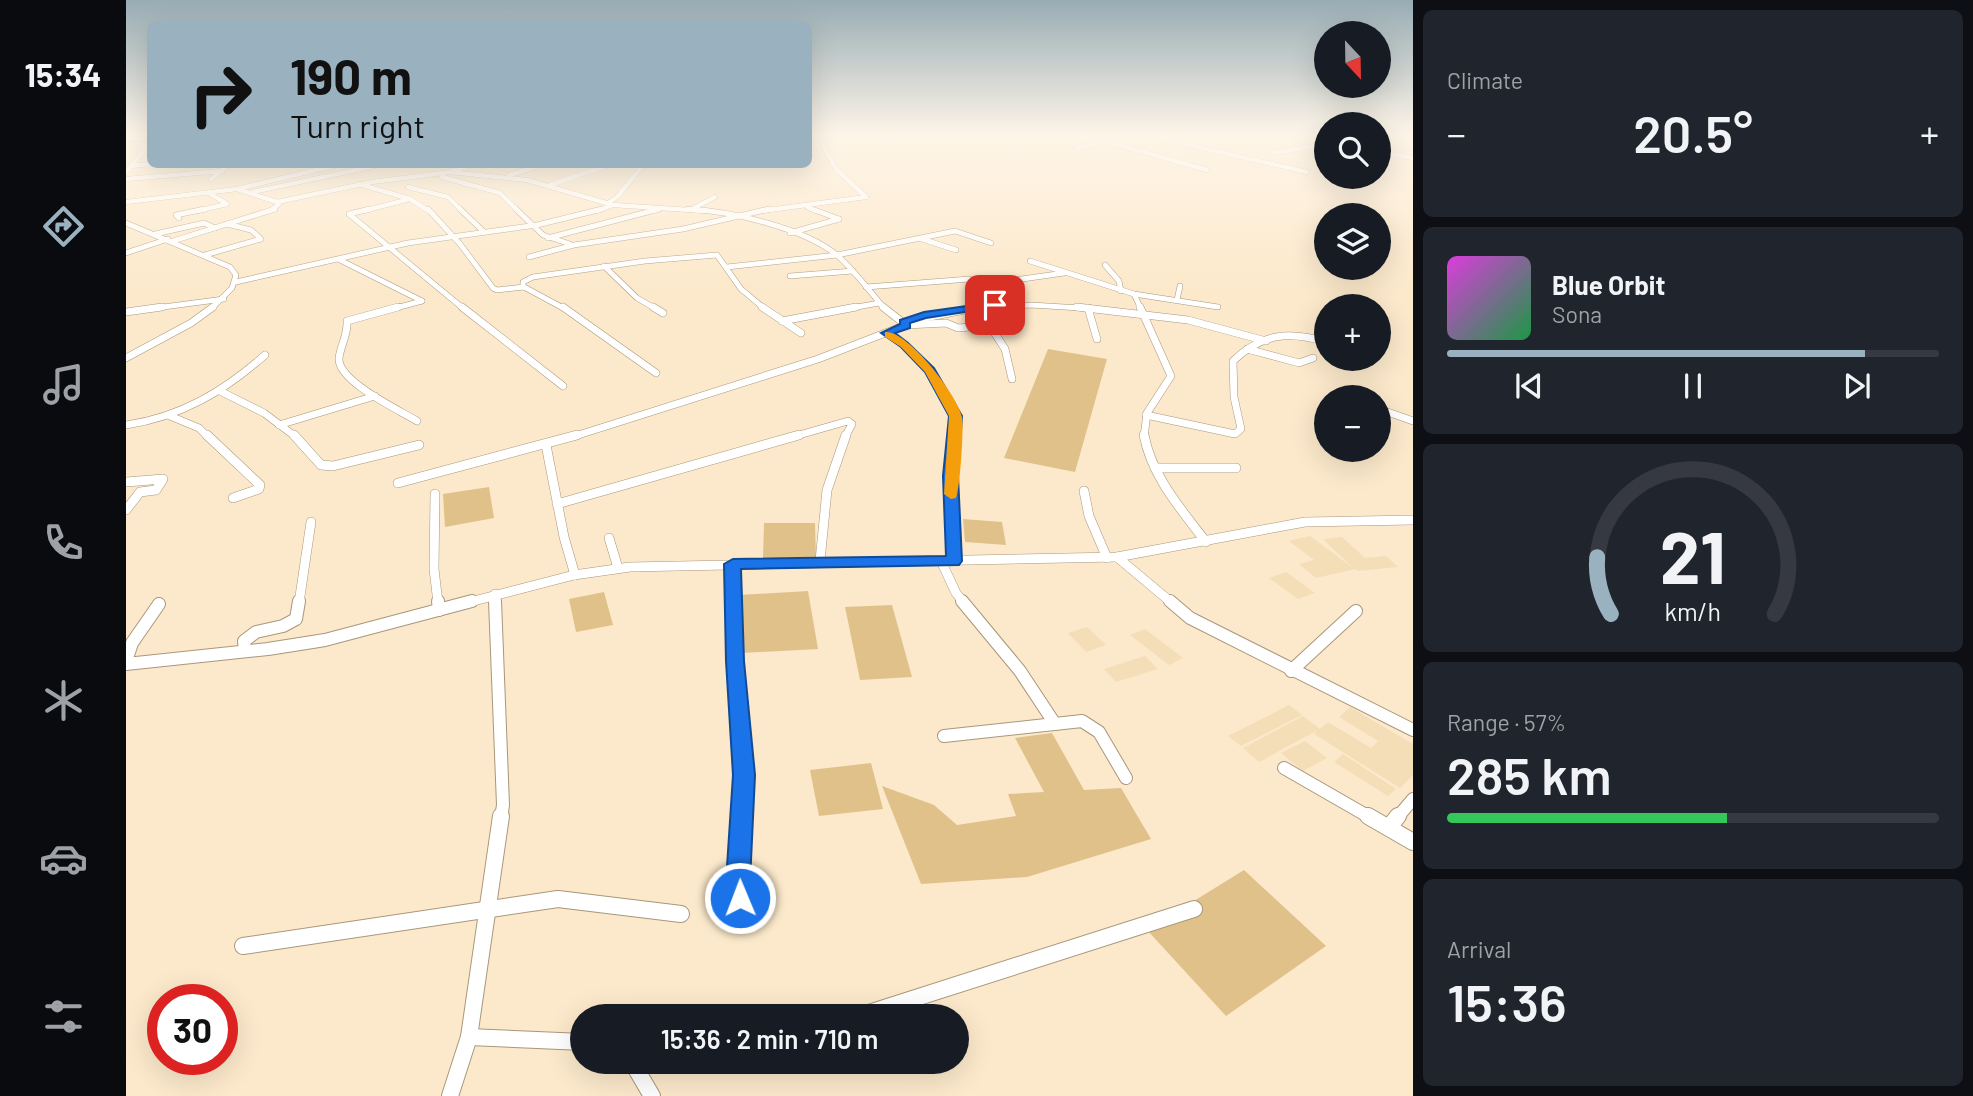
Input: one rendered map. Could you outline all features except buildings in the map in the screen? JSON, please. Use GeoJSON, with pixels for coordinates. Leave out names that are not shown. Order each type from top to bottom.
{"type":"FeatureCollection","features":[{"type":"Feature","properties":{"kind":"street"},"geometry":{"type":"LineString","coordinates":[[126,202],[208,193],[248,185]]}},
{"type":"Feature","properties":{"kind":"street"},"geometry":{"type":"LineString","coordinates":[[253,192],[285,185]]}},
{"type":"Feature","properties":{"kind":"street"},"geometry":{"type":"LineString","coordinates":[[237,188],[277,202],[354,185]]}},
{"type":"Feature","properties":{"kind":"street"},"geometry":{"type":"LineString","coordinates":[[363,185],[410,199],[426,207],[493,288],[497,290],[523,287],[560,307],[656,373]]}},
{"type":"Feature","properties":{"kind":"street"},"geometry":{"type":"LineString","coordinates":[[472,185],[500,193],[547,238],[574,245]]}},
{"type":"Feature","properties":{"kind":"street"},"geometry":{"type":"LineString","coordinates":[[545,185],[610,204],[741,215],[790,233],[837,256],[879,303],[905,324],[946,323],[958,328],[982,326],[992,329],[1005,349],[1012,379]]}},
{"type":"Feature","properties":{"kind":"street"},"geometry":{"type":"LineString","coordinates":[[236,282],[291,274],[388,248],[571,220],[610,204],[618,198],[625,185]]}},
{"type":"Feature","properties":{"kind":"street"},"geometry":{"type":"LineString","coordinates":[[529,257],[574,245],[684,229],[767,209],[867,196],[855,185]]}},
{"type":"Feature","properties":{"kind":"street"},"geometry":{"type":"LineString","coordinates":[[408,187],[448,197],[484,232]]}},
{"type":"Feature","properties":{"kind":"street"},"geometry":{"type":"LineString","coordinates":[[208,193],[227,204],[200,220],[215,228]]}},
{"type":"Feature","properties":{"kind":"street"},"geometry":{"type":"LineString","coordinates":[[692,209],[715,197]]}},
{"type":"Feature","properties":{"kind":"street"},"geometry":{"type":"LineString","coordinates":[[410,199],[349,214],[563,386]]}},
{"type":"Feature","properties":{"kind":"street"},"geometry":{"type":"LineString","coordinates":[[126,253],[275,209],[279,204],[277,202]]}},
{"type":"Feature","properties":{"kind":"street"},"geometry":{"type":"LineString","coordinates":[[790,233],[839,219],[804,205]]}},
{"type":"Feature","properties":{"kind":"street"},"geometry":{"type":"LineString","coordinates":[[547,238],[636,217],[662,207]]}},
{"type":"Feature","properties":{"kind":"street"},"geometry":{"type":"LineString","coordinates":[[179,218],[176,215],[207,214]]}},
{"type":"Feature","properties":{"kind":"street"},"geometry":{"type":"LineString","coordinates":[[126,223],[205,255],[234,270],[236,282],[224,299],[210,311],[126,358]]}},
{"type":"Feature","properties":{"kind":"street"},"geometry":{"type":"LineString","coordinates":[[155,234],[204,223]]}},
{"type":"Feature","properties":{"kind":"street"},"geometry":{"type":"LineString","coordinates":[[205,255],[261,239],[251,230],[226,224]]}},
{"type":"Feature","properties":{"kind":"street"},"geometry":{"type":"LineString","coordinates":[[727,267],[837,256],[960,231],[991,243]]}},
{"type":"Feature","properties":{"kind":"street"},"geometry":{"type":"LineString","coordinates":[[921,239],[956,250]]}},
{"type":"Feature","properties":{"kind":"street"},"geometry":{"type":"LineString","coordinates":[[523,287],[523,282],[533,277],[604,266],[717,255],[741,289],[801,333]]}},
{"type":"Feature","properties":{"kind":"street"},"geometry":{"type":"LineString","coordinates":[[340,260],[422,300],[345,323],[348,332],[339,359],[341,368],[350,380],[417,421]]}},
{"type":"Feature","properties":{"kind":"street"},"geometry":{"type":"LineString","coordinates":[[1030,261],[1134,295],[1217,307]]}},
{"type":"Feature","properties":{"kind":"street"},"geometry":{"type":"LineString","coordinates":[[1105,265],[1119,281],[1121,291]]}},
{"type":"Feature","properties":{"kind":"street"},"geometry":{"type":"LineString","coordinates":[[604,266],[637,298],[663,313]]}},
{"type":"Feature","properties":{"kind":"street"},"geometry":{"type":"LineString","coordinates":[[790,276],[853,271]]}},
{"type":"Feature","properties":{"kind":"street"},"geometry":{"type":"LineString","coordinates":[[866,287],[970,279],[1023,280],[1064,273]]}},
{"type":"Feature","properties":{"kind":"street"},"geometry":{"type":"LineString","coordinates":[[1177,300],[1180,286]]}},
{"type":"Feature","properties":{"kind":"street"},"geometry":{"type":"LineString","coordinates":[[1134,295],[1171,376],[1146,415],[1143,428],[1146,446],[1167,491],[1206,542]]}},
{"type":"Feature","properties":{"kind":"street"},"geometry":{"type":"LineString","coordinates":[[126,312],[224,299]]}},
{"type":"Feature","properties":{"kind":"street"},"geometry":{"type":"LineString","coordinates":[[782,321],[879,303]]}},
{"type":"Feature","properties":{"kind":"street"},"geometry":{"type":"LineString","coordinates":[[398,483],[546,445],[818,359],[935,313],[989,305],[1088,308],[1208,323],[1266,341]]}},
{"type":"Feature","properties":{"kind":"street"},"geometry":{"type":"LineString","coordinates":[[1088,308],[1097,339]]}},
{"type":"Feature","properties":{"kind":"street"},"geometry":{"type":"LineString","coordinates":[[886,333],[905,345],[929,370],[956,416],[951,476],[954,561]]}},
{"type":"Feature","properties":{"kind":"street"},"geometry":{"type":"LineString","coordinates":[[1146,415],[1238,433],[1241,429],[1234,397],[1233,361],[1246,349],[1291,334],[1314,339]]}},
{"type":"Feature","properties":{"kind":"street"},"geometry":{"type":"LineString","coordinates":[[1246,349],[1299,363],[1313,358]]}},
{"type":"Feature","properties":{"kind":"street"},"geometry":{"type":"LineString","coordinates":[[126,425],[170,416],[219,391],[265,355]]}},
{"type":"Feature","properties":{"kind":"street"},"geometry":{"type":"LineString","coordinates":[[219,391],[247,402],[302,443],[313,458],[327,466],[419,445]]}},
{"type":"Feature","properties":{"kind":"street"},"geometry":{"type":"LineString","coordinates":[[279,425],[375,396]]}},
{"type":"Feature","properties":{"kind":"street"},"geometry":{"type":"LineString","coordinates":[[1391,413],[1413,421]]}},
{"type":"Feature","properties":{"kind":"street"},"geometry":{"type":"LineString","coordinates":[[170,416],[199,428],[260,485],[253,493],[233,498]]}},
{"type":"Feature","properties":{"kind":"street"},"geometry":{"type":"LineString","coordinates":[[557,504],[848,421],[852,424],[836,453],[826,485],[820,561]]}},
{"type":"Feature","properties":{"kind":"street"},"geometry":{"type":"LineString","coordinates":[[546,445],[557,504],[575,575]]}},
{"type":"Feature","properties":{"kind":"street"},"geometry":{"type":"LineString","coordinates":[[1155,468],[1236,468]]}},
{"type":"Feature","properties":{"kind":"street"},"geometry":{"type":"LineString","coordinates":[[126,482],[163,479],[156,490],[140,492],[126,510]]}},
{"type":"Feature","properties":{"kind":"street"},"geometry":{"type":"LineString","coordinates":[[1084,491],[1089,516],[1112,557],[1190,618],[1413,730]]}},
{"type":"Feature","properties":{"kind":"street"},"geometry":{"type":"LineString","coordinates":[[435,494],[434,569],[439,610]]}},
{"type":"Feature","properties":{"kind":"street"},"geometry":{"type":"LineString","coordinates":[[159,604],[132,643],[126,662],[306,644],[495,594],[575,575],[618,569],[820,561],[1112,557],[1305,522],[1413,520]]}},
{"type":"Feature","properties":{"kind":"street"},"geometry":{"type":"LineString","coordinates":[[245,651],[244,641],[251,632],[283,626],[296,619],[311,522]]}},
{"type":"Feature","properties":{"kind":"street"},"geometry":{"type":"LineString","coordinates":[[609,538],[618,569]]}},
{"type":"Feature","properties":{"kind":"street"},"geometry":{"type":"LineString","coordinates":[[941,561],[956,593],[1020,671],[1055,724]]}},
{"type":"Feature","properties":{"kind":"street"},"geometry":{"type":"LineString","coordinates":[[733,564],[735,661],[744,775],[738,882],[741,914]]}},
{"type":"Feature","properties":{"kind":"street"},"geometry":{"type":"LineString","coordinates":[[450,1096],[470,1037],[503,805],[495,594]]}},
{"type":"Feature","properties":{"kind":"street"},"geometry":{"type":"LineString","coordinates":[[1291,671],[1356,611]]}},
{"type":"Feature","properties":{"kind":"street"},"geometry":{"type":"LineString","coordinates":[[944,736],[1082,722],[1099,732],[1126,778]]}},
{"type":"Feature","properties":{"kind":"street"},"geometry":{"type":"LineString","coordinates":[[1284,768],[1390,826],[1413,842]]}},
{"type":"Feature","properties":{"kind":"street"},"geometry":{"type":"LineString","coordinates":[[1390,826],[1413,799]]}},
{"type":"Feature","properties":{"kind":"street"},"geometry":{"type":"LineString","coordinates":[[243,946],[558,899],[681,914]]}},
{"type":"Feature","properties":{"kind":"street"},"geometry":{"type":"LineString","coordinates":[[897,1004],[1194,909]]}},
{"type":"Feature","properties":{"kind":"street"},"geometry":{"type":"LineString","coordinates":[[470,1037],[570,1041]]}},
{"type":"Feature","properties":{"kind":"street"},"geometry":{"type":"LineString","coordinates":[[639,1074],[652,1096]]}},
{"type":"Feature","properties":{"kind":"shaded area"},"geometry":{"type":"Polygon","coordinates":[[[1048,349],[1107,359],[1075,472],[1004,458],[1048,349]]]}},
{"type":"Feature","properties":{"kind":"shaded area"},"geometry":{"type":"Polygon","coordinates":[[[489,487],[494,518],[445,527],[443,494],[489,487]]]}},
{"type":"Feature","properties":{"kind":"shaded area"},"geometry":{"type":"Polygon","coordinates":[[[963,519],[1002,522],[1006,545],[965,542],[963,519]]]}},
{"type":"Feature","properties":{"kind":"shaded area"},"geometry":{"type":"Polygon","coordinates":[[[764,523],[815,523],[816,558],[763,557],[764,523]]]}},
{"type":"Feature","properties":{"kind":"shaded area"},"geometry":{"type":"Polygon","coordinates":[[[1310,536],[1353,568],[1323,539],[1342,537],[1365,558],[1386,556],[1398,567],[1358,571],[1355,569],[1316,578],[1299,564],[1314,560],[1289,541],[1310,536]]]}},
{"type":"Feature","properties":{"kind":"shaded area"},"geometry":{"type":"Polygon","coordinates":[[[1286,572],[1315,593],[1298,599],[1269,578],[1286,572]]]}},
{"type":"Feature","properties":{"kind":"shaded area"},"geometry":{"type":"Polygon","coordinates":[[[808,591],[818,649],[741,653],[738,595],[808,591]]]}},
{"type":"Feature","properties":{"kind":"shaded area"},"geometry":{"type":"Polygon","coordinates":[[[604,592],[613,625],[576,632],[569,599],[604,592]]]}},
{"type":"Feature","properties":{"kind":"shaded area"},"geometry":{"type":"Polygon","coordinates":[[[892,605],[912,677],[860,680],[845,607],[892,605]]]}},
{"type":"Feature","properties":{"kind":"shaded area"},"geometry":{"type":"Polygon","coordinates":[[[1087,627],[1106,645],[1086,652],[1068,633],[1087,627]]]}},
{"type":"Feature","properties":{"kind":"shaded area"},"geometry":{"type":"Polygon","coordinates":[[[1145,629],[1183,658],[1169,665],[1130,635],[1145,629]]]}},
{"type":"Feature","properties":{"kind":"shaded area"},"geometry":{"type":"Polygon","coordinates":[[[1145,656],[1158,669],[1116,682],[1104,669],[1145,656]]]}},
{"type":"Feature","properties":{"kind":"shaded area"},"geometry":{"type":"Polygon","coordinates":[[[1289,705],[1302,715],[1241,746],[1228,736],[1289,705]]]}},
{"type":"Feature","properties":{"kind":"shaded area"},"geometry":{"type":"Polygon","coordinates":[[[1350,707],[1413,744],[1413,775],[1400,788],[1314,734],[1318,730],[1259,762],[1243,748],[1303,716],[1320,729],[1328,722],[1371,748],[1378,741],[1339,717],[1350,707]]]}},
{"type":"Feature","properties":{"kind":"shaded area"},"geometry":{"type":"Polygon","coordinates":[[[1052,733],[1084,790],[1121,788],[1151,839],[1027,877],[921,884],[882,786],[934,805],[957,825],[1016,816],[1008,794],[1044,792],[1015,738],[1052,733]]]}},
{"type":"Feature","properties":{"kind":"shaded area"},"geometry":{"type":"Polygon","coordinates":[[[1305,741],[1327,758],[1303,771],[1281,753],[1305,741]]]}},
{"type":"Feature","properties":{"kind":"shaded area"},"geometry":{"type":"Polygon","coordinates":[[[1343,754],[1396,789],[1388,796],[1334,762],[1343,754]]]}},
{"type":"Feature","properties":{"kind":"shaded area"},"geometry":{"type":"Polygon","coordinates":[[[871,763],[883,809],[819,816],[810,770],[871,763]]]}},
{"type":"Feature","properties":{"kind":"shaded area"},"geometry":{"type":"Polygon","coordinates":[[[1244,870],[1326,946],[1226,1016],[1147,930],[1244,870]]]}},
{"type":"Feature","properties":{"kind":"slow traffic"},"geometry":{"type":"LineString","coordinates":[[889,335],[905,345],[929,370],[956,416],[951,494]]}},
{"type":"Feature","properties":{"kind":"route"},"geometry":{"type":"LineString","coordinates":[[740,898],[738,882],[744,775],[735,661],[733,564],[954,561],[951,476],[956,416],[929,370],[905,345],[886,333],[906,325],[904,322],[924,315],[995,305]]}}]}
